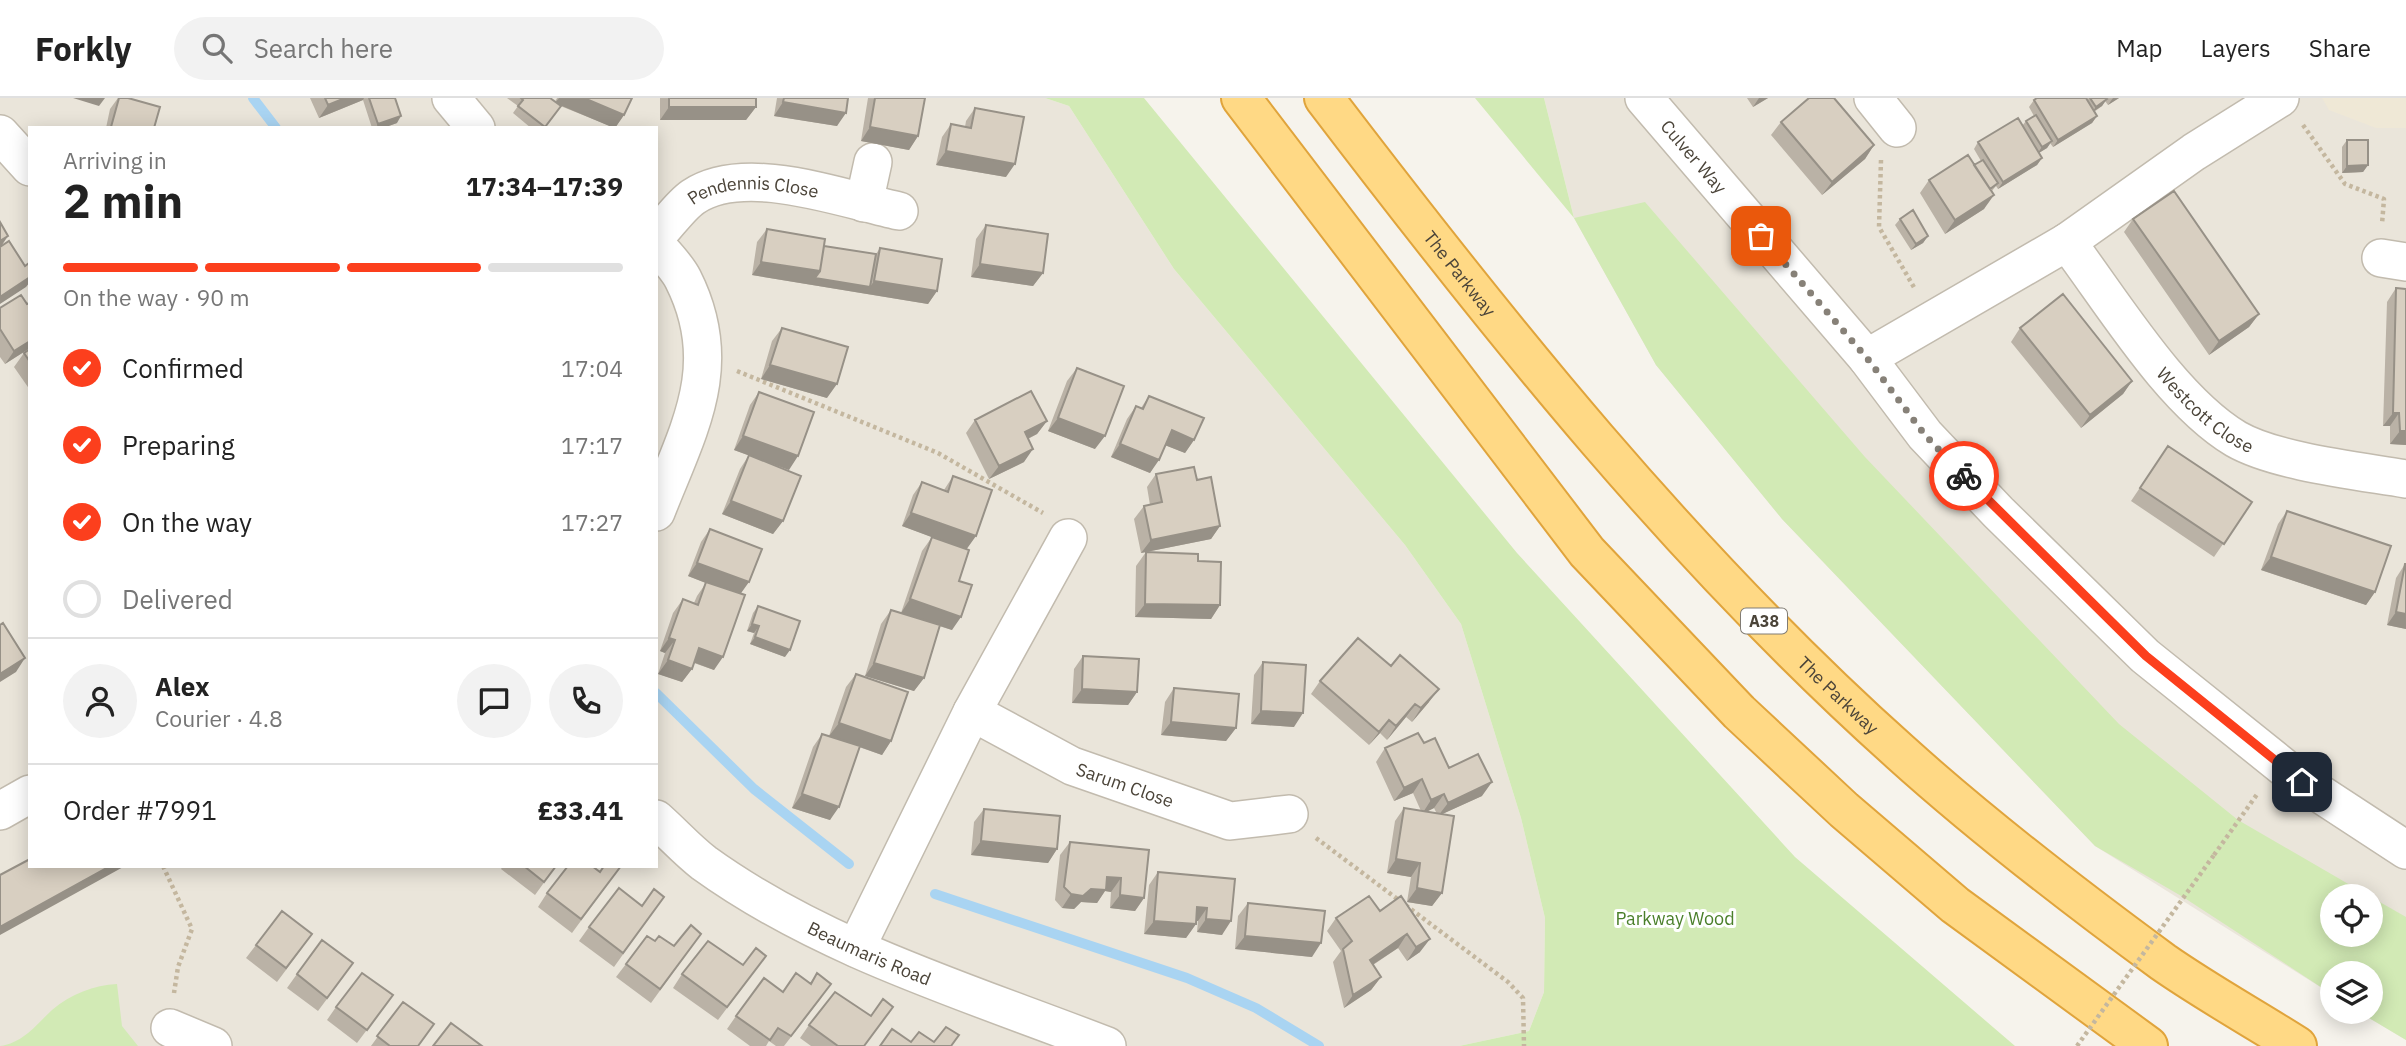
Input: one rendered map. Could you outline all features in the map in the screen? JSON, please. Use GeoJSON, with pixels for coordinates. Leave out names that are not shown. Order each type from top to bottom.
{"type":"FeatureCollection","features":[{"type":"Feature","properties":{"kind":"highway"},"geometry":{"type":"LineString","coordinates":[[1241,98],[1587,552],[1739,712],[1844,810],[1955,905],[2148,1046]]}},
{"type":"Feature","properties":{"kind":"highway","name":"The Parkway"},"geometry":{"type":"LineString","coordinates":[[1324,98],[1522,351],[1661,511],[1793,651],[1900,752],[2012,847],[2166,963],[2297,1046]]}},
{"type":"Feature","properties":{"kind":"street"},"geometry":{"type":"LineString","coordinates":[[451,98],[474,126]]}},
{"type":"Feature","properties":{"kind":"street","name":"Culver Way"},"geometry":{"type":"LineString","coordinates":[[1644,98],[1867,358],[1925,435],[1998,512],[2146,656],[2302,782],[2406,850]]}},
{"type":"Feature","properties":{"kind":"street"},"geometry":{"type":"LineString","coordinates":[[1873,98],[1898,128]]}},
{"type":"Feature","properties":{"kind":"street"},"geometry":{"type":"LineString","coordinates":[[1867,358],[2067,242],[2194,152],[2289,108]]}},
{"type":"Feature","properties":{"kind":"street"},"geometry":{"type":"LineString","coordinates":[[0,134],[28,165]]}},
{"type":"Feature","properties":{"kind":"street"},"geometry":{"type":"LineString","coordinates":[[864,203],[873,162]]}},
{"type":"Feature","properties":{"kind":"street","name":"Pendennis Close"},"geometry":{"type":"LineString","coordinates":[[658,234],[693,197],[728,183],[763,181],[899,211]]}},
{"type":"Feature","properties":{"kind":"street","name":"Westcott Close"},"geometry":{"type":"LineString","coordinates":[[2067,242],[2152,356],[2200,414],[2238,440],[2275,454],[2406,479]]}},
{"type":"Feature","properties":{"kind":"street"},"geometry":{"type":"LineString","coordinates":[[658,247],[683,277],[698,316],[704,358],[699,402],[658,507]]}},
{"type":"Feature","properties":{"kind":"street"},"geometry":{"type":"LineString","coordinates":[[856,948],[972,712],[1068,538]]}},
{"type":"Feature","properties":{"kind":"street","name":"Sarum Close"},"geometry":{"type":"LineString","coordinates":[[972,712],[1072,766],[1230,821],[1289,814]]}},
{"type":"Feature","properties":{"kind":"street"},"geometry":{"type":"LineString","coordinates":[[0,811],[28,795]]}},
{"type":"Feature","properties":{"kind":"street","name":"Beaumaris Road"},"geometry":{"type":"LineString","coordinates":[[658,821],[702,862],[792,918],[856,948],[1107,1046]]}},
{"type":"Feature","properties":{"kind":"street"},"geometry":{"type":"LineString","coordinates":[[170,1028],[213,1046]]}},
{"type":"Feature","properties":{"kind":"path"},"geometry":{"type":"LineString","coordinates":[[2289,108],[2346,184],[2384,199],[2393,260]]}},
{"type":"Feature","properties":{"kind":"path"},"geometry":{"type":"LineString","coordinates":[[1898,128],[1881,144],[1879,227],[1932,320]]}},
{"type":"Feature","properties":{"kind":"path"},"geometry":{"type":"LineString","coordinates":[[704,358],[938,453],[1057,521],[1068,538]]}},
{"type":"Feature","properties":{"kind":"path"},"geometry":{"type":"LineString","coordinates":[[1289,814],[1508,982],[1523,998],[1524,1046]]}},
{"type":"Feature","properties":{"kind":"path"},"geometry":{"type":"LineString","coordinates":[[2077,1046],[2238,820]]}},
{"type":"Feature","properties":{"kind":"path"},"geometry":{"type":"LineString","coordinates":[[164,868],[192,929],[177,967],[170,1028]]}},
{"type":"Feature","properties":{"kind":"shaded area"},"geometry":{"type":"Polygon","coordinates":[[[0,98],[1045,98],[1069,106],[1174,269],[1405,545],[1461,624],[1521,818],[1545,918],[1544,992],[1529,1031],[1459,1046],[0,1046],[0,98]]]}},
{"type":"Feature","properties":{"kind":"shaded area"},"geometry":{"type":"Polygon","coordinates":[[[1544,98],[2406,98],[2406,1040],[2379,1024],[2383,1024],[2383,961],[2320,961],[2320,987],[2095,846],[1782,519],[1656,365],[1574,218],[1544,98]]]}},
{"type":"Feature","properties":{"kind":"shaded area"},"geometry":{"type":"Polygon","coordinates":[[[2322,98],[2406,98],[2406,128],[2376,128],[2329,110],[2322,98]]]}},
{"type":"Feature","properties":{"kind":"green space","name":"Parkway Wood"},"geometry":{"type":"Polygon","coordinates":[[[1045,98],[1144,98],[1517,553],[1795,857],[2015,1046],[1459,1046],[1529,1031],[1544,992],[1545,918],[1521,818],[1461,624],[1405,545],[1174,269],[1069,106],[1045,98]]]}},
{"type":"Feature","properties":{"kind":"green space"},"geometry":{"type":"Polygon","coordinates":[[[1475,98],[1544,98],[1574,218],[1475,98]]]}},
{"type":"Feature","properties":{"kind":"green space"},"geometry":{"type":"Polygon","coordinates":[[[1645,202],[1865,457],[2119,724],[2238,820],[2348,884],[2320,884],[2320,947],[2383,947],[2383,904],[2406,917],[2406,1040],[2379,1024],[2383,1024],[2383,961],[2320,961],[2320,987],[2183,897],[2095,846],[1782,519],[1656,365],[1574,218],[1645,202]]]}},
{"type":"Feature","properties":{"kind":"green space"},"geometry":{"type":"Polygon","coordinates":[[[117,984],[122,1026],[138,1046],[0,1046],[22,1037],[59,1004],[75,995],[91,988],[117,984]]]}},
{"type":"Feature","properties":{"kind":"building"},"geometry":{"type":"Polygon","coordinates":[[[119,98],[160,107],[155,126],[111,126],[119,98]]]}},
{"type":"Feature","properties":{"kind":"building"},"geometry":{"type":"Polygon","coordinates":[[[325,98],[345,98],[328,105],[325,98]]]}},
{"type":"Feature","properties":{"kind":"building"},"geometry":{"type":"Polygon","coordinates":[[[369,98],[395,98],[401,116],[378,124],[369,98]]]}},
{"type":"Feature","properties":{"kind":"building"},"geometry":{"type":"Polygon","coordinates":[[[521,98],[550,98],[561,106],[544,126],[518,106],[523,100],[521,98]]]}},
{"type":"Feature","properties":{"kind":"building"},"geometry":{"type":"Polygon","coordinates":[[[584,98],[632,98],[624,115],[584,98]]]}},
{"type":"Feature","properties":{"kind":"building"},"geometry":{"type":"Polygon","coordinates":[[[669,98],[756,98],[756,107],[669,107],[669,98]]]}},
{"type":"Feature","properties":{"kind":"building"},"geometry":{"type":"Polygon","coordinates":[[[784,98],[848,98],[846,113],[783,102],[784,98]]]}},
{"type":"Feature","properties":{"kind":"building"},"geometry":{"type":"Polygon","coordinates":[[[875,98],[925,98],[918,136],[870,127],[875,98]]]}},
{"type":"Feature","properties":{"kind":"building"},"geometry":{"type":"Polygon","coordinates":[[[1809,98],[1834,98],[1874,145],[1832,182],[1781,122],[1809,98]]]}},
{"type":"Feature","properties":{"kind":"building"},"geometry":{"type":"Polygon","coordinates":[[[2086,98],[2097,116],[2058,140],[2034,100],[2086,98]]]}},
{"type":"Feature","properties":{"kind":"building"},"geometry":{"type":"Polygon","coordinates":[[[2090,98],[2106,98],[2107,99],[2096,107],[2090,98]]]}},
{"type":"Feature","properties":{"kind":"building"},"geometry":{"type":"Polygon","coordinates":[[[975,108],[1024,117],[1015,164],[946,151],[951,124],[971,128],[975,108]]]}},
{"type":"Feature","properties":{"kind":"building"},"geometry":{"type":"Polygon","coordinates":[[[2036,115],[2052,141],[2042,147],[2026,121],[2036,115]]]}},
{"type":"Feature","properties":{"kind":"building"},"geometry":{"type":"Polygon","coordinates":[[[2018,118],[2042,158],[2003,182],[1978,142],[2018,118]]]}},
{"type":"Feature","properties":{"kind":"building"},"geometry":{"type":"Polygon","coordinates":[[[2347,140],[2368,140],[2368,165],[2347,166],[2347,140]]]}},
{"type":"Feature","properties":{"kind":"building"},"geometry":{"type":"Polygon","coordinates":[[[1968,155],[1994,195],[1955,220],[1929,180],[1968,155]]]}},
{"type":"Feature","properties":{"kind":"building"},"geometry":{"type":"Polygon","coordinates":[[[1983,160],[1998,183],[1990,189],[1974,165],[1983,160]]]}},
{"type":"Feature","properties":{"kind":"building"},"geometry":{"type":"Polygon","coordinates":[[[2174,191],[2259,314],[2219,341],[2133,219],[2174,191]]]}},
{"type":"Feature","properties":{"kind":"building"},"geometry":{"type":"Polygon","coordinates":[[[1913,210],[1928,236],[1916,244],[1900,219],[1913,210]]]}},
{"type":"Feature","properties":{"kind":"building"},"geometry":{"type":"Polygon","coordinates":[[[0,222],[8,236],[0,241],[0,222]]]}},
{"type":"Feature","properties":{"kind":"building"},"geometry":{"type":"Polygon","coordinates":[[[986,225],[1048,234],[1043,273],[980,264],[986,225]]]}},
{"type":"Feature","properties":{"kind":"building"},"geometry":{"type":"Polygon","coordinates":[[[767,229],[825,239],[820,271],[761,262],[767,229]]]}},
{"type":"Feature","properties":{"kind":"building"},"geometry":{"type":"Polygon","coordinates":[[[9,241],[25,266],[28,264],[28,278],[0,297],[0,247],[9,241]]]}},
{"type":"Feature","properties":{"kind":"building"},"geometry":{"type":"Polygon","coordinates":[[[824,246],[876,254],[870,287],[815,278],[820,271],[824,246]]]}},
{"type":"Feature","properties":{"kind":"building"},"geometry":{"type":"Polygon","coordinates":[[[880,248],[942,259],[937,291],[874,281],[880,248]]]}},
{"type":"Feature","properties":{"kind":"building"},"geometry":{"type":"Polygon","coordinates":[[[2396,288],[2406,289],[2406,431],[2400,431],[2399,413],[2393,413],[2396,288]]]}},
{"type":"Feature","properties":{"kind":"building"},"geometry":{"type":"Polygon","coordinates":[[[2063,294],[2132,381],[2090,415],[2020,328],[2063,294]]]}},
{"type":"Feature","properties":{"kind":"building"},"geometry":{"type":"Polygon","coordinates":[[[21,295],[28,304],[28,342],[14,351],[0,329],[0,308],[21,295]]]}},
{"type":"Feature","properties":{"kind":"building"},"geometry":{"type":"Polygon","coordinates":[[[782,328],[848,347],[837,384],[770,365],[782,328]]]}},
{"type":"Feature","properties":{"kind":"building"},"geometry":{"type":"Polygon","coordinates":[[[1077,368],[1124,386],[1105,436],[1058,418],[1077,368]]]}},
{"type":"Feature","properties":{"kind":"building"},"geometry":{"type":"Polygon","coordinates":[[[1031,391],[1047,421],[1025,432],[1033,449],[999,466],[975,420],[1031,391]]]}},
{"type":"Feature","properties":{"kind":"building"},"geometry":{"type":"Polygon","coordinates":[[[759,392],[814,412],[798,456],[743,436],[759,392]]]}},
{"type":"Feature","properties":{"kind":"building"},"geometry":{"type":"Polygon","coordinates":[[[1149,396],[1204,418],[1194,440],[1172,430],[1159,460],[1120,444],[1136,406],[1143,409],[1149,396]]]}},
{"type":"Feature","properties":{"kind":"building"},"geometry":{"type":"Polygon","coordinates":[[[2168,446],[2252,502],[2224,544],[2140,488],[2168,446]]]}},
{"type":"Feature","properties":{"kind":"building"},"geometry":{"type":"Polygon","coordinates":[[[749,455],[801,476],[783,521],[731,501],[749,455]]]}},
{"type":"Feature","properties":{"kind":"building"},"geometry":{"type":"Polygon","coordinates":[[[1194,467],[1197,480],[1211,477],[1220,526],[1151,540],[1144,506],[1162,502],[1156,474],[1194,467]]]}},
{"type":"Feature","properties":{"kind":"building"},"geometry":{"type":"Polygon","coordinates":[[[953,476],[992,490],[976,536],[911,513],[922,482],[948,492],[953,476]]]}},
{"type":"Feature","properties":{"kind":"building"},"geometry":{"type":"Polygon","coordinates":[[[2287,511],[2391,546],[2375,592],[2271,557],[2287,511]]]}},
{"type":"Feature","properties":{"kind":"building"},"geometry":{"type":"Polygon","coordinates":[[[710,529],[762,549],[749,582],[697,563],[710,529]]]}},
{"type":"Feature","properties":{"kind":"building"},"geometry":{"type":"Polygon","coordinates":[[[932,537],[969,550],[959,581],[972,585],[961,617],[910,599],[932,537]]]}},
{"type":"Feature","properties":{"kind":"building"},"geometry":{"type":"Polygon","coordinates":[[[1146,552],[1198,554],[1198,561],[1221,562],[1220,605],[1145,604],[1146,552]]]}},
{"type":"Feature","properties":{"kind":"building"},"geometry":{"type":"Polygon","coordinates":[[[2406,564],[2406,614],[2396,612],[2406,564]]]}},
{"type":"Feature","properties":{"kind":"building"},"geometry":{"type":"Polygon","coordinates":[[[706,582],[745,595],[723,657],[699,648],[692,669],[668,660],[675,640],[669,638],[683,599],[698,605],[706,582]]]}},
{"type":"Feature","properties":{"kind":"building"},"geometry":{"type":"Polygon","coordinates":[[[758,606],[800,621],[790,650],[755,637],[759,626],[752,624],[758,606]]]}},
{"type":"Feature","properties":{"kind":"building"},"geometry":{"type":"Polygon","coordinates":[[[891,610],[940,625],[924,678],[874,663],[891,610]]]}},
{"type":"Feature","properties":{"kind":"building"},"geometry":{"type":"Polygon","coordinates":[[[3,623],[25,658],[0,674],[0,625],[3,623]]]}},
{"type":"Feature","properties":{"kind":"building"},"geometry":{"type":"Polygon","coordinates":[[[1358,638],[1391,666],[1400,655],[1439,689],[1421,708],[1415,704],[1396,726],[1389,720],[1379,732],[1320,681],[1358,638]]]}},
{"type":"Feature","properties":{"kind":"building"},"geometry":{"type":"Polygon","coordinates":[[[1083,656],[1139,659],[1137,692],[1082,689],[1083,656]]]}},
{"type":"Feature","properties":{"kind":"building"},"geometry":{"type":"Polygon","coordinates":[[[1263,662],[1306,665],[1303,713],[1261,711],[1263,662]]]}},
{"type":"Feature","properties":{"kind":"building"},"geometry":{"type":"Polygon","coordinates":[[[856,674],[908,692],[891,741],[839,723],[856,674]]]}},
{"type":"Feature","properties":{"kind":"building"},"geometry":{"type":"Polygon","coordinates":[[[1174,688],[1239,694],[1236,728],[1171,722],[1174,688]]]}},
{"type":"Feature","properties":{"kind":"building"},"geometry":{"type":"Polygon","coordinates":[[[1418,733],[1424,743],[1435,738],[1449,768],[1478,754],[1492,782],[1448,803],[1444,794],[1431,800],[1422,779],[1404,788],[1385,748],[1418,733]]]}},
{"type":"Feature","properties":{"kind":"building"},"geometry":{"type":"Polygon","coordinates":[[[822,734],[860,746],[839,807],[802,794],[822,734]]]}},
{"type":"Feature","properties":{"kind":"building"},"geometry":{"type":"Polygon","coordinates":[[[1404,808],[1454,816],[1442,893],[1417,888],[1420,863],[1396,859],[1404,808]]]}},
{"type":"Feature","properties":{"kind":"building"},"geometry":{"type":"Polygon","coordinates":[[[984,809],[1060,816],[1057,849],[981,841],[984,809]]]}},
{"type":"Feature","properties":{"kind":"building"},"geometry":{"type":"Polygon","coordinates":[[[1070,842],[1149,850],[1144,898],[1120,895],[1121,878],[1107,877],[1106,890],[1091,889],[1083,896],[1071,894],[1064,887],[1070,842]]]}},
{"type":"Feature","properties":{"kind":"building"},"geometry":{"type":"Polygon","coordinates":[[[28,860],[28,868],[106,868],[0,927],[0,875],[28,860]]]}},
{"type":"Feature","properties":{"kind":"building"},"geometry":{"type":"Polygon","coordinates":[[[526,868],[554,868],[544,882],[526,868]]]}},
{"type":"Feature","properties":{"kind":"building"},"geometry":{"type":"Polygon","coordinates":[[[566,868],[595,868],[600,872],[603,868],[619,868],[581,919],[547,893],[566,868]]]}},
{"type":"Feature","properties":{"kind":"building"},"geometry":{"type":"Polygon","coordinates":[[[1158,872],[1235,879],[1231,921],[1206,919],[1207,908],[1197,907],[1196,924],[1154,921],[1158,872]]]}},
{"type":"Feature","properties":{"kind":"building"},"geometry":{"type":"Polygon","coordinates":[[[619,888],[642,906],[654,889],[664,897],[623,953],[589,927],[619,888]]]}},
{"type":"Feature","properties":{"kind":"building"},"geometry":{"type":"Polygon","coordinates":[[[1369,896],[1380,911],[1401,896],[1430,939],[1416,947],[1407,934],[1370,960],[1381,977],[1353,995],[1343,949],[1352,941],[1336,918],[1369,896]]]}},
{"type":"Feature","properties":{"kind":"building"},"geometry":{"type":"Polygon","coordinates":[[[1248,903],[1325,911],[1321,943],[1245,936],[1248,903]]]}},
{"type":"Feature","properties":{"kind":"building"},"geometry":{"type":"Polygon","coordinates":[[[282,911],[312,934],[286,968],[256,945],[282,911]]]}},
{"type":"Feature","properties":{"kind":"building"},"geometry":{"type":"Polygon","coordinates":[[[691,925],[701,934],[660,989],[626,964],[647,936],[655,941],[659,936],[674,946],[691,925]]]}},
{"type":"Feature","properties":{"kind":"building"},"geometry":{"type":"Polygon","coordinates":[[[322,940],[353,963],[327,998],[297,974],[322,940]]]}},
{"type":"Feature","properties":{"kind":"building"},"geometry":{"type":"Polygon","coordinates":[[[708,941],[743,965],[756,948],[766,956],[727,1007],[682,974],[708,941]]]}},
{"type":"Feature","properties":{"kind":"building"},"geometry":{"type":"Polygon","coordinates":[[[362,973],[393,995],[367,1030],[336,1007],[362,973]]]}},
{"type":"Feature","properties":{"kind":"building"},"geometry":{"type":"Polygon","coordinates":[[[796,973],[811,984],[817,973],[831,984],[791,1036],[778,1028],[770,1040],[736,1016],[764,978],[783,992],[796,973]]]}},
{"type":"Feature","properties":{"kind":"building"},"geometry":{"type":"Polygon","coordinates":[[[835,992],[871,1016],[883,999],[893,1007],[864,1046],[838,1046],[809,1025],[835,992]]]}},
{"type":"Feature","properties":{"kind":"building"},"geometry":{"type":"Polygon","coordinates":[[[403,1002],[434,1024],[418,1046],[390,1046],[377,1036],[403,1002]]]}},
{"type":"Feature","properties":{"kind":"building"},"geometry":{"type":"Polygon","coordinates":[[[451,1023],[482,1046],[433,1046],[451,1023]]]}},
{"type":"Feature","properties":{"kind":"building"},"geometry":{"type":"Polygon","coordinates":[[[946,1027],[959,1035],[951,1046],[880,1046],[892,1029],[911,1042],[919,1032],[934,1042],[946,1027]]]}},
{"type":"Feature","properties":{"kind":"waterway"},"geometry":{"type":"LineString","coordinates":[[253,98],[274,126]]}},
{"type":"Feature","properties":{"kind":"waterway"},"geometry":{"type":"LineString","coordinates":[[658,695],[754,789],[849,864]]}},
{"type":"Feature","properties":{"kind":"waterway"},"geometry":{"type":"LineString","coordinates":[[935,894],[1187,978],[1256,1008],[1319,1046]]}},
{"type":"Feature","properties":{"kind":"way so far"},"geometry":{"type":"LineString","coordinates":[[1761,236],[1867,358],[1925,435],[1964,476]]}},
{"type":"Feature","properties":{"kind":"route"},"geometry":{"type":"LineString","coordinates":[[1964,476],[2146,656],[2302,782]]}}]}
